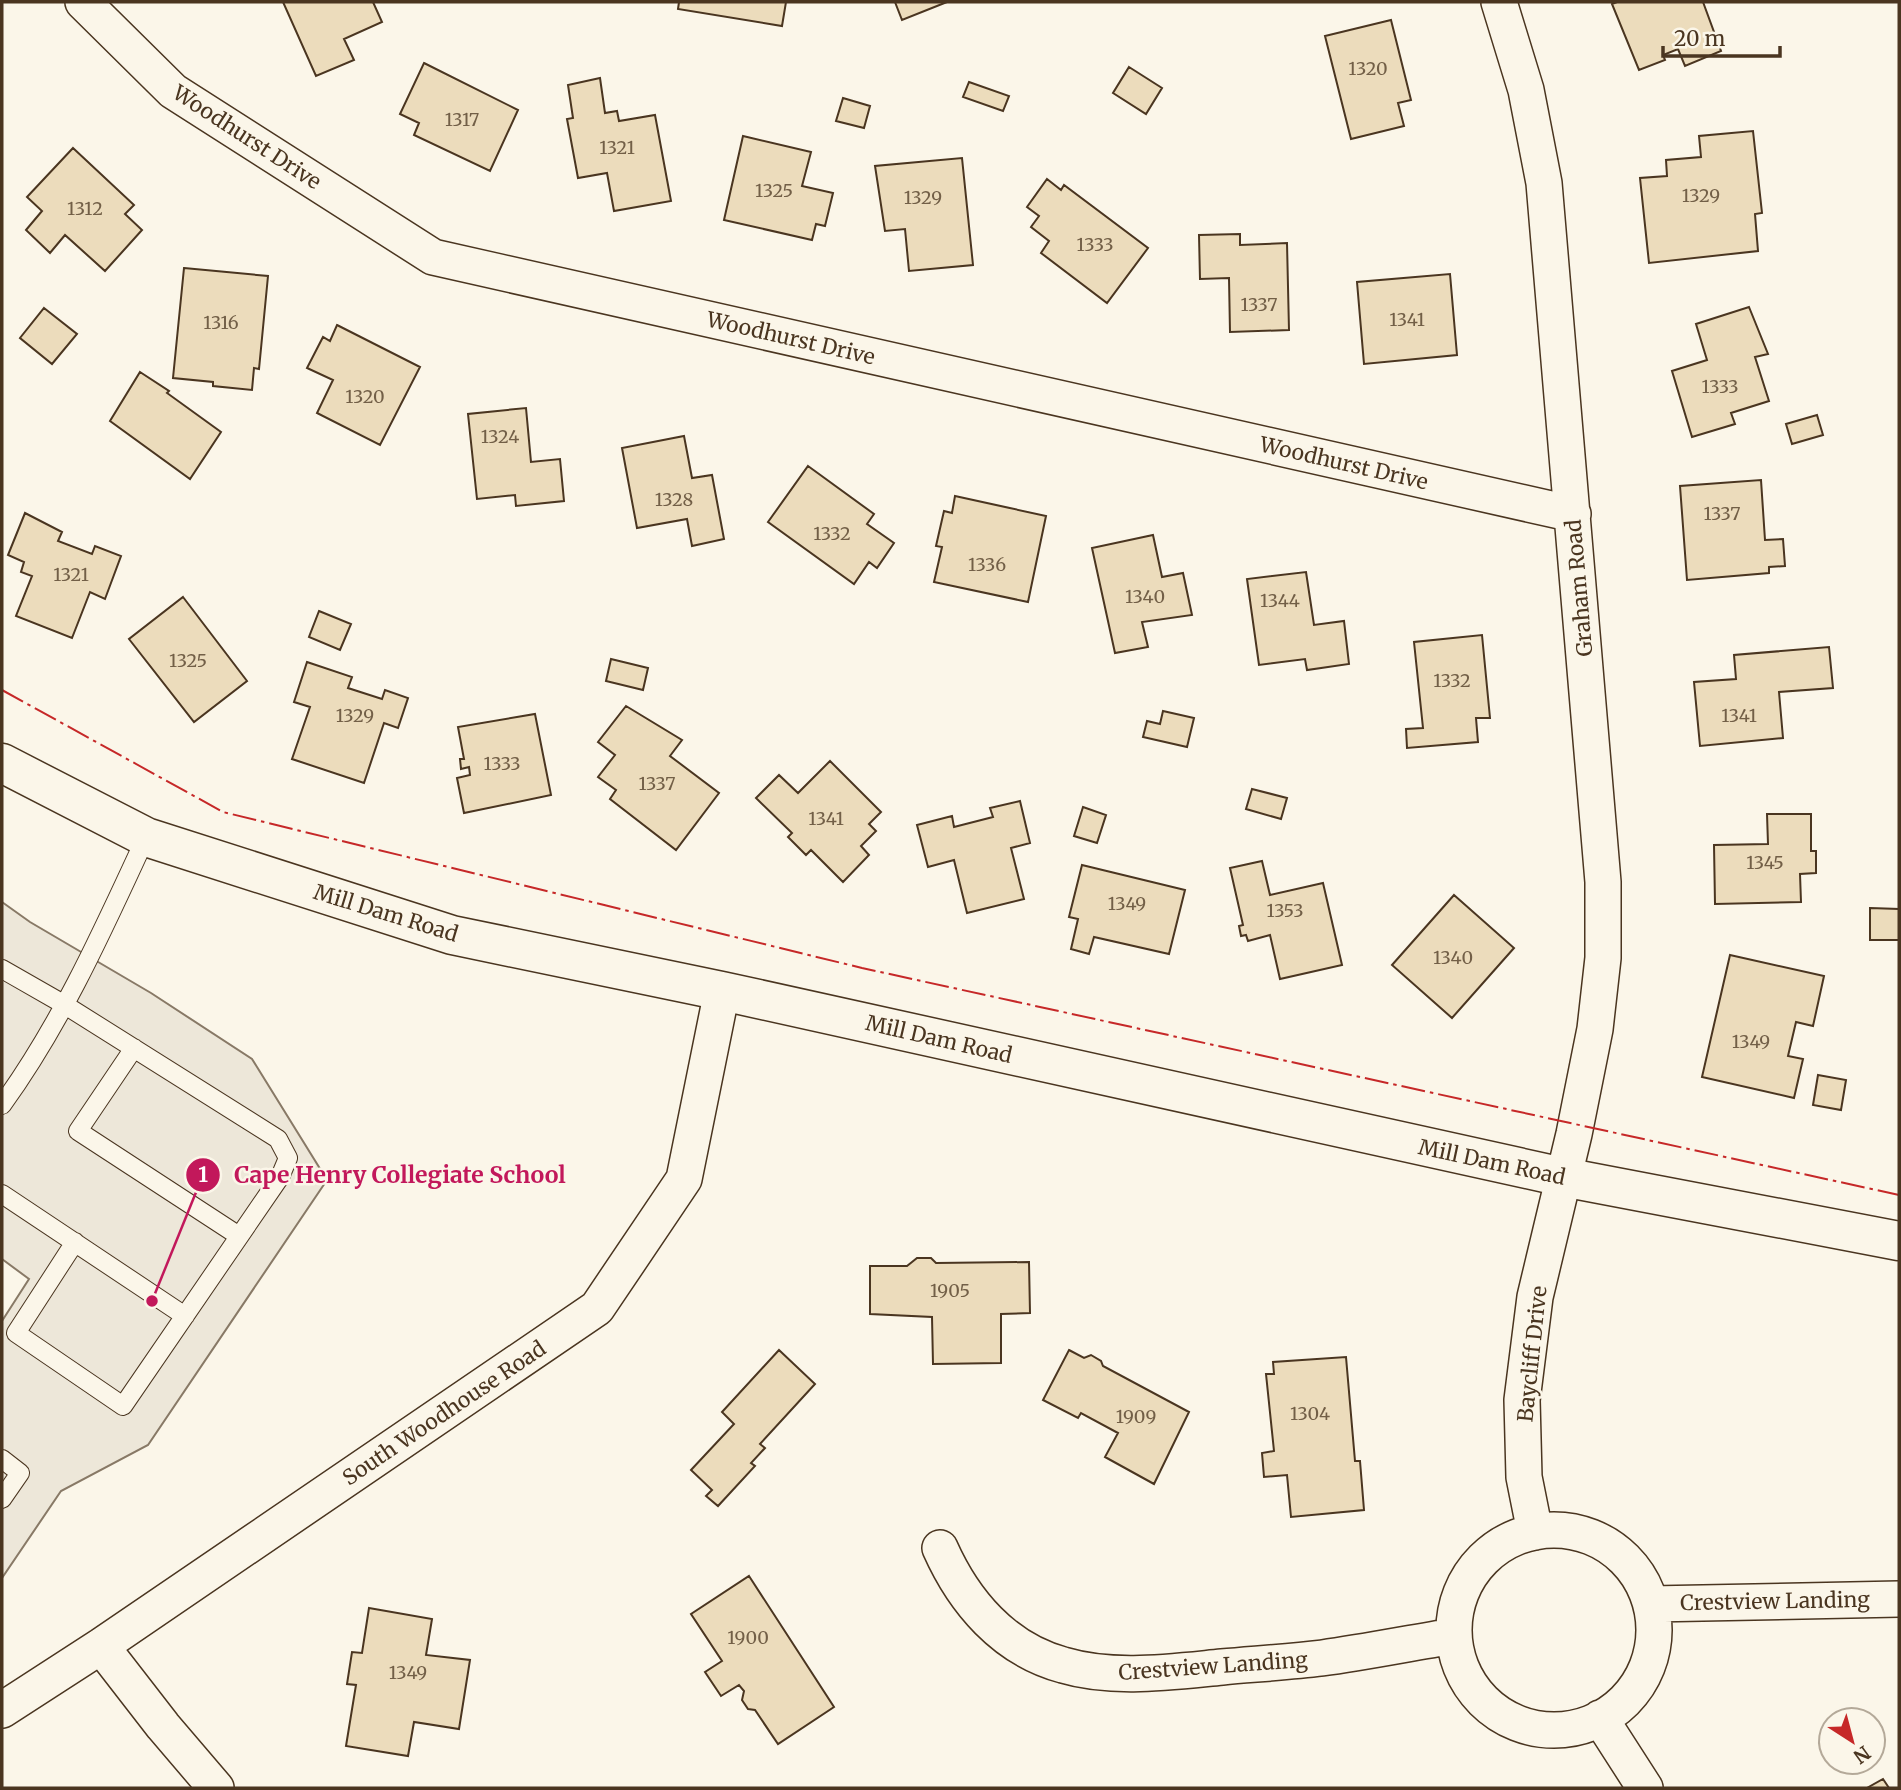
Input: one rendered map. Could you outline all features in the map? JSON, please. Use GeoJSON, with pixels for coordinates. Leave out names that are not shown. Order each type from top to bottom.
{"type":"FeatureCollection","features":[{"type":"Feature","properties":{"kind":"street","name":"Woodhurst Drive"},"geometry":{"type":"LineString","coordinates":[[83,2],[173,91],[433,257],[1573,514]]}},
{"type":"Feature","properties":{"kind":"street","name":"Graham Road"},"geometry":{"type":"LineString","coordinates":[[1499,2],[1526,90],[1544,183],[1603,881],[1603,958],[1595,1029],[1563,1177]]}},
{"type":"Feature","properties":{"kind":"street","name":"Mill Dam Road"},"geometry":{"type":"LineString","coordinates":[[2,762],[146,837],[452,936],[722,991],[1563,1177],[1899,1241]]}},
{"type":"Feature","properties":{"kind":"street","name":"South Woodhouse Road"},"geometry":{"type":"LineString","coordinates":[[2,1710],[101,1646],[597,1308],[684,1179],[722,991]]}},
{"type":"Feature","properties":{"kind":"street","name":"Baycliff Drive"},"geometry":{"type":"LineString","coordinates":[[1535,1532],[1524,1477],[1522,1400],[1535,1297],[1563,1177]]}},
{"type":"Feature","properties":{"kind":"street"},"geometry":{"type":"LineString","coordinates":[[1560,1530],[1584,1534],[1607,1545],[1627,1560],[1641,1580],[1651,1604],[1654,1630],[1650,1657],[1639,1682],[1622,1703],[1600,1718],[1573,1728],[1545,1730],[1517,1723],[1492,1709],[1472,1689],[1459,1664],[1454,1636],[1456,1608],[1467,1581],[1485,1558],[1508,1541],[1535,1532],[1560,1530]]}},
{"type":"Feature","properties":{"kind":"street","name":"Crestview Landing"},"geometry":{"type":"LineString","coordinates":[[940,1548],[950,1571],[973,1606],[990,1624],[1023,1648],[1062,1665],[1111,1674],[1195,1670],[1323,1658],[1454,1636]]}},
{"type":"Feature","properties":{"kind":"street","name":"Crestview Landing"},"geometry":{"type":"LineString","coordinates":[[1651,1604],[1899,1599]]}},
{"type":"Feature","properties":{"kind":"street"},"geometry":{"type":"LineString","coordinates":[[101,1646],[163,1726],[216,1788]]}},
{"type":"Feature","properties":{"kind":"street"},"geometry":{"type":"LineString","coordinates":[[1600,1718],[1645,1788]]}},
{"type":"Feature","properties":{"kind":"lane"},"geometry":{"type":"LineString","coordinates":[[2,1105],[30,1066],[65,1005],[92,954],[146,837]]}},
{"type":"Feature","properties":{"kind":"lane"},"geometry":{"type":"LineString","coordinates":[[2,969],[65,1005],[278,1139],[288,1158],[280,1177],[123,1406],[16,1333],[75,1242]]}},
{"type":"Feature","properties":{"kind":"lane"},"geometry":{"type":"LineString","coordinates":[[134,1048],[78,1132],[239,1236]]}},
{"type":"Feature","properties":{"kind":"lane"},"geometry":{"type":"LineString","coordinates":[[2,1194],[185,1316]]}},
{"type":"Feature","properties":{"kind":"lane"},"geometry":{"type":"LineString","coordinates":[[2,1459],[20,1472],[2,1499]]}},
{"type":"Feature","properties":{"kind":"shaded area"},"geometry":{"type":"Polygon","coordinates":[[[2,902],[30,922],[151,993],[252,1059],[327,1180],[148,1445],[61,1491],[2,1578],[2,1321],[29,1279],[2,1259],[2,902]]]}},
{"type":"Feature","properties":{"kind":"building"},"geometry":{"type":"Polygon","coordinates":[[[283,2],[373,2],[382,22],[344,39],[354,60],[316,76],[283,2]]]}},
{"type":"Feature","properties":{"kind":"building"},"geometry":{"type":"Polygon","coordinates":[[[679,2],[786,2],[782,26],[678,9],[679,2]]]}},
{"type":"Feature","properties":{"kind":"building"},"geometry":{"type":"Polygon","coordinates":[[[895,2],[947,2],[902,20],[895,2]]]}},
{"type":"Feature","properties":{"kind":"building"},"geometry":{"type":"Polygon","coordinates":[[[1703,2],[1721,51],[1685,66],[1678,49],[1663,55],[1665,60],[1639,70],[1612,4],[1703,2]]]}},
{"type":"Feature","properties":{"kind":"building"},"geometry":{"type":"Polygon","coordinates":[[[1391,20],[1411,100],[1398,103],[1404,126],[1351,139],[1325,36],[1391,20]]]}},
{"type":"Feature","properties":{"kind":"building"},"geometry":{"type":"Polygon","coordinates":[[[424,63],[518,110],[490,171],[414,135],[419,123],[400,114],[424,63]]]}},
{"type":"Feature","properties":{"kind":"building"},"geometry":{"type":"Polygon","coordinates":[[[1129,67],[1162,88],[1146,114],[1113,93],[1129,67]]]}},
{"type":"Feature","properties":{"kind":"building"},"geometry":{"type":"Polygon","coordinates":[[[600,78],[605,113],[617,111],[619,121],[655,115],[671,201],[614,211],[607,173],[578,178],[567,119],[573,118],[568,85],[600,78]]]}},
{"type":"Feature","properties":{"kind":"building"},"geometry":{"type":"Polygon","coordinates":[[[969,82],[1009,96],[1003,111],[963,97],[969,82]]]}},
{"type":"Feature","properties":{"kind":"building"},"geometry":{"type":"Polygon","coordinates":[[[843,98],[870,106],[864,128],[836,121],[843,98]]]}},
{"type":"Feature","properties":{"kind":"building"},"geometry":{"type":"Polygon","coordinates":[[[1753,131],[1762,213],[1755,214],[1758,251],[1649,263],[1640,178],[1667,176],[1666,160],[1701,157],[1699,136],[1753,131]]]}},
{"type":"Feature","properties":{"kind":"building"},"geometry":{"type":"Polygon","coordinates":[[[743,136],[811,152],[802,186],[833,193],[825,226],[816,224],[812,240],[724,220],[743,136]]]}},
{"type":"Feature","properties":{"kind":"building"},"geometry":{"type":"Polygon","coordinates":[[[73,148],[134,205],[125,214],[142,230],[105,271],[65,235],[50,253],[26,230],[42,211],[27,197],[73,148]]]}},
{"type":"Feature","properties":{"kind":"building"},"geometry":{"type":"Polygon","coordinates":[[[962,158],[973,265],[909,271],[905,229],[885,231],[875,166],[962,158]]]}},
{"type":"Feature","properties":{"kind":"building"},"geometry":{"type":"Polygon","coordinates":[[[1047,179],[1061,190],[1064,185],[1148,248],[1107,303],[1041,253],[1049,241],[1031,227],[1039,216],[1027,207],[1047,179]]]}},
{"type":"Feature","properties":{"kind":"building"},"geometry":{"type":"Polygon","coordinates":[[[1240,234],[1240,245],[1287,243],[1289,330],[1230,332],[1229,278],[1200,279],[1199,235],[1240,234]]]}},
{"type":"Feature","properties":{"kind":"building"},"geometry":{"type":"Polygon","coordinates":[[[184,268],[268,276],[259,369],[254,368],[252,390],[173,378],[184,268]]]}},
{"type":"Feature","properties":{"kind":"building"},"geometry":{"type":"Polygon","coordinates":[[[1450,274],[1457,355],[1364,364],[1357,282],[1450,274]]]}},
{"type":"Feature","properties":{"kind":"building"},"geometry":{"type":"Polygon","coordinates":[[[1749,307],[1768,354],[1755,357],[1769,401],[1731,413],[1735,424],[1692,437],[1672,371],[1707,360],[1696,324],[1749,307]]]}},
{"type":"Feature","properties":{"kind":"building"},"geometry":{"type":"Polygon","coordinates":[[[44,308],[77,334],[52,364],[20,338],[44,308]]]}},
{"type":"Feature","properties":{"kind":"building"},"geometry":{"type":"Polygon","coordinates":[[[337,325],[420,367],[380,445],[317,413],[333,380],[307,368],[323,337],[330,341],[337,325]]]}},
{"type":"Feature","properties":{"kind":"building"},"geometry":{"type":"Polygon","coordinates":[[[140,372],[221,432],[190,479],[110,421],[140,372]]]}},
{"type":"Feature","properties":{"kind":"building"},"geometry":{"type":"Polygon","coordinates":[[[526,408],[531,462],[560,459],[564,501],[516,506],[515,495],[477,499],[468,414],[526,408]]]}},
{"type":"Feature","properties":{"kind":"building"},"geometry":{"type":"Polygon","coordinates":[[[1817,415],[1823,435],[1792,444],[1786,424],[1817,415]]]}},
{"type":"Feature","properties":{"kind":"building"},"geometry":{"type":"Polygon","coordinates":[[[684,436],[692,478],[712,475],[724,539],[692,546],[687,519],[637,528],[622,448],[684,436]]]}},
{"type":"Feature","properties":{"kind":"building"},"geometry":{"type":"Polygon","coordinates":[[[808,466],[874,514],[867,524],[894,543],[877,568],[869,562],[854,584],[768,522],[808,466]]]}},
{"type":"Feature","properties":{"kind":"building"},"geometry":{"type":"Polygon","coordinates":[[[1761,480],[1765,540],[1783,539],[1785,566],[1769,567],[1769,573],[1687,580],[1680,486],[1761,480]]]}},
{"type":"Feature","properties":{"kind":"building"},"geometry":{"type":"Polygon","coordinates":[[[955,496],[1046,516],[1028,602],[934,582],[942,547],[936,546],[944,511],[952,513],[955,496]]]}},
{"type":"Feature","properties":{"kind":"building"},"geometry":{"type":"Polygon","coordinates":[[[25,513],[62,532],[58,541],[92,554],[95,546],[121,556],[105,599],[90,592],[72,638],[16,616],[32,576],[21,572],[24,562],[8,555],[25,513]]]}},
{"type":"Feature","properties":{"kind":"building"},"geometry":{"type":"Polygon","coordinates":[[[1153,535],[1162,577],[1183,573],[1192,615],[1142,622],[1148,647],[1115,653],[1092,548],[1153,535]]]}},
{"type":"Feature","properties":{"kind":"building"},"geometry":{"type":"Polygon","coordinates":[[[1306,572],[1314,625],[1344,621],[1349,664],[1307,670],[1305,659],[1259,665],[1247,579],[1306,572]]]}},
{"type":"Feature","properties":{"kind":"building"},"geometry":{"type":"Polygon","coordinates":[[[183,597],[247,681],[194,722],[129,639],[183,597]]]}},
{"type":"Feature","properties":{"kind":"building"},"geometry":{"type":"Polygon","coordinates":[[[319,611],[351,624],[340,650],[309,637],[319,611]]]}},
{"type":"Feature","properties":{"kind":"building"},"geometry":{"type":"Polygon","coordinates":[[[1482,635],[1490,718],[1476,718],[1478,742],[1407,748],[1406,729],[1423,728],[1414,642],[1482,635]]]}},
{"type":"Feature","properties":{"kind":"building"},"geometry":{"type":"Polygon","coordinates":[[[1829,647],[1833,688],[1779,692],[1783,738],[1700,746],[1694,682],[1736,679],[1734,655],[1829,647]]]}},
{"type":"Feature","properties":{"kind":"building"},"geometry":{"type":"Polygon","coordinates":[[[611,659],[648,668],[643,690],[606,681],[611,659]]]}},
{"type":"Feature","properties":{"kind":"building"},"geometry":{"type":"Polygon","coordinates":[[[307,662],[352,677],[348,688],[382,699],[385,690],[408,698],[398,728],[384,723],[364,783],[292,759],[310,707],[294,702],[307,662]]]}},
{"type":"Feature","properties":{"kind":"building"},"geometry":{"type":"Polygon","coordinates":[[[626,706],[682,740],[670,756],[719,793],[676,850],[610,799],[616,790],[598,777],[615,755],[598,742],[626,706]]]}},
{"type":"Feature","properties":{"kind":"building"},"geometry":{"type":"Polygon","coordinates":[[[1163,711],[1194,718],[1187,747],[1143,737],[1147,721],[1160,724],[1163,711]]]}},
{"type":"Feature","properties":{"kind":"building"},"geometry":{"type":"Polygon","coordinates":[[[535,714],[551,795],[464,813],[457,778],[470,775],[469,767],[461,769],[460,759],[464,759],[458,727],[535,714]]]}},
{"type":"Feature","properties":{"kind":"building"},"geometry":{"type":"Polygon","coordinates":[[[830,761],[881,812],[869,824],[876,831],[861,846],[869,855],[843,882],[811,850],[806,855],[788,837],[792,833],[756,798],[779,775],[798,793],[830,761]]]}},
{"type":"Feature","properties":{"kind":"building"},"geometry":{"type":"Polygon","coordinates":[[[1252,789],[1287,798],[1281,819],[1246,809],[1252,789]]]}},
{"type":"Feature","properties":{"kind":"building"},"geometry":{"type":"Polygon","coordinates":[[[1020,801],[1030,843],[1011,848],[1024,899],[967,913],[954,860],[928,867],[917,825],[952,816],[954,827],[993,817],[990,808],[1020,801]]]}},
{"type":"Feature","properties":{"kind":"building"},"geometry":{"type":"Polygon","coordinates":[[[1083,807],[1106,815],[1097,843],[1074,836],[1083,807]]]}},
{"type":"Feature","properties":{"kind":"building"},"geometry":{"type":"Polygon","coordinates":[[[1767,814],[1811,814],[1811,851],[1816,851],[1816,873],[1800,874],[1801,902],[1715,904],[1714,845],[1768,844],[1767,814]]]}},
{"type":"Feature","properties":{"kind":"building"},"geometry":{"type":"Polygon","coordinates":[[[1262,861],[1270,895],[1323,883],[1342,965],[1280,979],[1270,935],[1248,941],[1246,935],[1241,936],[1239,926],[1243,925],[1230,868],[1262,861]]]}},
{"type":"Feature","properties":{"kind":"building"},"geometry":{"type":"Polygon","coordinates":[[[1082,865],[1185,890],[1169,954],[1094,937],[1089,954],[1071,949],[1078,919],[1069,917],[1082,865]]]}},
{"type":"Feature","properties":{"kind":"building"},"geometry":{"type":"Polygon","coordinates":[[[1454,895],[1514,948],[1452,1018],[1392,965],[1454,895]]]}},
{"type":"Feature","properties":{"kind":"building"},"geometry":{"type":"Polygon","coordinates":[[[1870,908],[1899,909],[1899,940],[1870,940],[1870,908]]]}},
{"type":"Feature","properties":{"kind":"building"},"geometry":{"type":"Polygon","coordinates":[[[1730,955],[1824,976],[1813,1026],[1796,1022],[1788,1056],[1803,1059],[1794,1098],[1702,1077],[1730,955]]]}},
{"type":"Feature","properties":{"kind":"building"},"geometry":{"type":"Polygon","coordinates":[[[1818,1075],[1846,1080],[1841,1110],[1813,1105],[1818,1075]]]}},
{"type":"Feature","properties":{"kind":"building"},"geometry":{"type":"Polygon","coordinates":[[[917,1258],[931,1258],[936,1263],[1029,1262],[1030,1313],[1001,1314],[1001,1363],[933,1364],[932,1317],[870,1314],[870,1266],[907,1266],[917,1258]]]}},
{"type":"Feature","properties":{"kind":"building"},"geometry":{"type":"Polygon","coordinates":[[[779,1350],[815,1384],[760,1444],[765,1448],[751,1463],[755,1466],[718,1506],[706,1496],[712,1490],[691,1470],[734,1424],[722,1412],[779,1350]]]}},
{"type":"Feature","properties":{"kind":"building"},"geometry":{"type":"Polygon","coordinates":[[[1069,1350],[1084,1358],[1091,1355],[1101,1361],[1103,1366],[1189,1412],[1154,1484],[1105,1457],[1118,1433],[1081,1413],[1078,1418],[1043,1400],[1069,1350]]]}},
{"type":"Feature","properties":{"kind":"building"},"geometry":{"type":"Polygon","coordinates":[[[1346,1357],[1355,1461],[1360,1461],[1364,1510],[1291,1517],[1287,1475],[1264,1477],[1262,1453],[1274,1451],[1266,1374],[1274,1374],[1273,1362],[1346,1357]]]}},
{"type":"Feature","properties":{"kind":"building"},"geometry":{"type":"Polygon","coordinates":[[[749,1576],[834,1707],[778,1744],[755,1710],[748,1709],[742,1700],[744,1691],[739,1685],[721,1696],[705,1672],[722,1661],[691,1614],[749,1576]]]}},
{"type":"Feature","properties":{"kind":"building"},"geometry":{"type":"Polygon","coordinates":[[[369,1608],[432,1619],[426,1655],[470,1660],[459,1729],[414,1722],[408,1756],[346,1746],[356,1685],[347,1684],[352,1652],[362,1653],[369,1608]]]}},
{"type":"Feature","properties":{"kind":"building"},"geometry":{"type":"Polygon","coordinates":[[[1883,1779],[1889,1788],[1867,1788],[1883,1779]]]}},
{"type":"Feature","properties":{"kind":"power"},"geometry":{"type":"LineString","coordinates":[[2,690],[223,812],[862,968],[1899,1195]]}},
{"type":"Feature","properties":{"kind":"place","name":"Cape Henry Collegiate School"},"geometry":{"type":"Point","coordinates":[152,1301]}}]}
